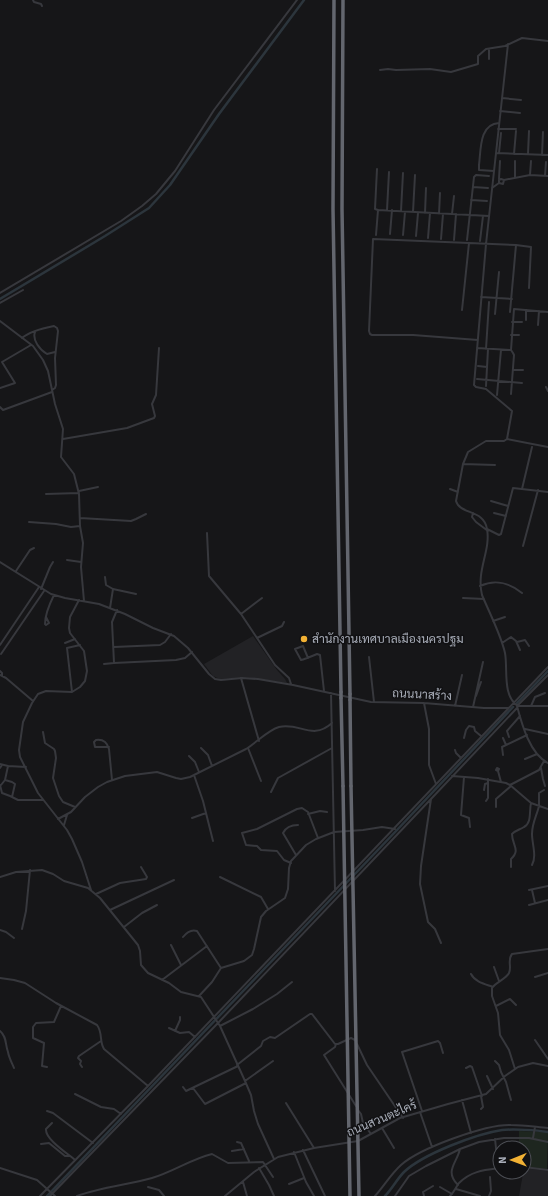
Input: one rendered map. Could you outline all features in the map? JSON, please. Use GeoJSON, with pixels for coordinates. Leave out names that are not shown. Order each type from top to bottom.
{"type":"FeatureCollection","features":[{"type":"Feature","properties":{"kind":"highway"},"geometry":{"type":"LineString","coordinates":[[334,0],[333,124],[335,315],[350,1196]]}},
{"type":"Feature","properties":{"kind":"highway"},"geometry":{"type":"LineString","coordinates":[[342,0],[343,315],[359,1196]]}},
{"type":"Feature","properties":{"kind":"street"},"geometry":{"type":"LineString","coordinates":[[33,0],[42,6]]}},
{"type":"Feature","properties":{"kind":"street"},"geometry":{"type":"LineString","coordinates":[[0,293],[121,221],[156,194],[176,171],[214,110],[297,0]]}},
{"type":"Feature","properties":{"kind":"street"},"geometry":{"type":"LineString","coordinates":[[380,70],[388,68],[396,70],[430,69],[451,72],[478,64],[478,56],[480,53],[489,49],[502,47],[522,38],[548,41]]}},
{"type":"Feature","properties":{"kind":"street"},"geometry":{"type":"LineString","coordinates":[[508,44],[486,244],[474,385],[486,389],[512,411],[508,439]]}},
{"type":"Feature","properties":{"kind":"street"},"geometry":{"type":"LineString","coordinates":[[489,49],[489,59]]}},
{"type":"Feature","properties":{"kind":"street"},"geometry":{"type":"LineString","coordinates":[[502,98],[521,100]]}},
{"type":"Feature","properties":{"kind":"street"},"geometry":{"type":"LineString","coordinates":[[500,111],[520,113]]}},
{"type":"Feature","properties":{"kind":"street"},"geometry":{"type":"LineString","coordinates":[[494,171],[479,170],[479,165],[483,133],[492,124],[499,123]]}},
{"type":"Feature","properties":{"kind":"street"},"geometry":{"type":"LineString","coordinates":[[498,129],[516,130],[514,154]]}},
{"type":"Feature","properties":{"kind":"street"},"geometry":{"type":"LineString","coordinates":[[528,154],[529,131]]}},
{"type":"Feature","properties":{"kind":"street"},"geometry":{"type":"LineString","coordinates":[[542,155],[543,132]]}},
{"type":"Feature","properties":{"kind":"street"},"geometry":{"type":"LineString","coordinates":[[499,153],[501,133]]}},
{"type":"Feature","properties":{"kind":"street"},"geometry":{"type":"LineString","coordinates":[[496,153],[548,155]]}},
{"type":"Feature","properties":{"kind":"street"},"geometry":{"type":"LineString","coordinates":[[499,182],[500,161]]}},
{"type":"Feature","properties":{"kind":"street"},"geometry":{"type":"LineString","coordinates":[[515,161],[515,177]]}},
{"type":"Feature","properties":{"kind":"street"},"geometry":{"type":"LineString","coordinates":[[530,161],[530,175]]}},
{"type":"Feature","properties":{"kind":"street"},"geometry":{"type":"LineString","coordinates":[[492,188],[501,179],[504,180],[530,175],[547,176],[546,162]]}},
{"type":"Feature","properties":{"kind":"street"},"geometry":{"type":"LineString","coordinates":[[376,235],[378,210],[375,209],[377,169]]}},
{"type":"Feature","properties":{"kind":"street"},"geometry":{"type":"LineString","coordinates":[[176,171],[180,173]]}},
{"type":"Feature","properties":{"kind":"street"},"geometry":{"type":"LineString","coordinates":[[387,210],[389,172]]}},
{"type":"Feature","properties":{"kind":"street"},"geometry":{"type":"LineString","coordinates":[[401,211],[402,174]]}},
{"type":"Feature","properties":{"kind":"street"},"geometry":{"type":"LineString","coordinates":[[413,212],[414,175]]}},
{"type":"Feature","properties":{"kind":"street"},"geometry":{"type":"LineString","coordinates":[[467,240],[474,176],[489,176]]}},
{"type":"Feature","properties":{"kind":"street"},"geometry":{"type":"LineString","coordinates":[[499,182],[504,184],[504,180]]}},
{"type":"Feature","properties":{"kind":"street"},"geometry":{"type":"LineString","coordinates":[[473,187],[488,188]]}},
{"type":"Feature","properties":{"kind":"street"},"geometry":{"type":"LineString","coordinates":[[425,213],[426,188]]}},
{"type":"Feature","properties":{"kind":"street"},"geometry":{"type":"LineString","coordinates":[[439,214],[440,193]]}},
{"type":"Feature","properties":{"kind":"street"},"geometry":{"type":"LineString","coordinates":[[452,214],[454,196]]}},
{"type":"Feature","properties":{"kind":"street"},"geometry":{"type":"LineString","coordinates":[[471,200],[487,201]]}},
{"type":"Feature","properties":{"kind":"street"},"geometry":{"type":"LineString","coordinates":[[378,210],[489,216]]}},
{"type":"Feature","properties":{"kind":"street"},"geometry":{"type":"LineString","coordinates":[[390,234],[392,210]]}},
{"type":"Feature","properties":{"kind":"street"},"geometry":{"type":"LineString","coordinates":[[403,235],[406,212]]}},
{"type":"Feature","properties":{"kind":"street"},"geometry":{"type":"LineString","coordinates":[[416,236],[418,213]]}},
{"type":"Feature","properties":{"kind":"street"},"geometry":{"type":"LineString","coordinates":[[428,238],[430,213]]}},
{"type":"Feature","properties":{"kind":"street"},"geometry":{"type":"LineString","coordinates":[[441,239],[443,214]]}},
{"type":"Feature","properties":{"kind":"street"},"geometry":{"type":"LineString","coordinates":[[454,240],[456,214]]}},
{"type":"Feature","properties":{"kind":"street"},"geometry":{"type":"LineString","coordinates":[[480,241],[483,216]]}},
{"type":"Feature","properties":{"kind":"street"},"geometry":{"type":"LineString","coordinates":[[478,340],[413,335],[370,334],[373,239],[516,245],[532,248],[529,288]]}},
{"type":"Feature","properties":{"kind":"street"},"geometry":{"type":"LineString","coordinates":[[462,310],[469,243]]}},
{"type":"Feature","properties":{"kind":"street"},"geometry":{"type":"LineString","coordinates":[[510,312],[516,245]]}},
{"type":"Feature","properties":{"kind":"street"},"geometry":{"type":"LineString","coordinates":[[495,314],[499,272]]}},
{"type":"Feature","properties":{"kind":"street"},"geometry":{"type":"LineString","coordinates":[[0,303],[23,290]]}},
{"type":"Feature","properties":{"kind":"street"},"geometry":{"type":"LineString","coordinates":[[481,297],[512,299]]}},
{"type":"Feature","properties":{"kind":"street"},"geometry":{"type":"LineString","coordinates":[[486,386],[489,302]]}},
{"type":"Feature","properties":{"kind":"street"},"geometry":{"type":"LineString","coordinates":[[510,394],[514,353],[511,350],[511,335],[514,309],[548,312]]}},
{"type":"Feature","properties":{"kind":"street"},"geometry":{"type":"LineString","coordinates":[[526,310],[526,320]]}},
{"type":"Feature","properties":{"kind":"street"},"geometry":{"type":"LineString","coordinates":[[538,325],[539,311]]}},
{"type":"Feature","properties":{"kind":"street"},"geometry":{"type":"LineString","coordinates":[[0,321],[31,345],[38,353],[49,375],[55,404],[62,425],[63,438],[61,457],[71,470],[79,492],[80,526],[83,543],[81,562],[84,601]]}},
{"type":"Feature","properties":{"kind":"street"},"geometry":{"type":"LineString","coordinates":[[512,322],[522,322]]}},
{"type":"Feature","properties":{"kind":"street"},"geometry":{"type":"LineString","coordinates":[[0,407],[3,410],[52,391],[56,385],[55,352],[58,331],[56,327],[52,326],[22,338]]}},
{"type":"Feature","properties":{"kind":"street"},"geometry":{"type":"LineString","coordinates":[[35,332],[34,340],[43,352],[47,354],[55,352]]}},
{"type":"Feature","properties":{"kind":"street"},"geometry":{"type":"LineString","coordinates":[[511,335],[519,335]]}},
{"type":"Feature","properties":{"kind":"street"},"geometry":{"type":"LineString","coordinates":[[0,388],[15,383],[2,362],[31,345]]}},
{"type":"Feature","properties":{"kind":"street"},"geometry":{"type":"LineString","coordinates":[[63,438],[127,428],[154,418],[155,416],[152,402],[156,395],[159,348]]}},
{"type":"Feature","properties":{"kind":"street"},"geometry":{"type":"LineString","coordinates":[[478,348],[511,350]]}},
{"type":"Feature","properties":{"kind":"street"},"geometry":{"type":"LineString","coordinates":[[497,395],[501,350]]}},
{"type":"Feature","properties":{"kind":"street"},"geometry":{"type":"LineString","coordinates":[[478,366],[487,367]]}},
{"type":"Feature","properties":{"kind":"street"},"geometry":{"type":"LineString","coordinates":[[513,370],[523,370]]}},
{"type":"Feature","properties":{"kind":"street"},"geometry":{"type":"LineString","coordinates":[[477,379],[522,383]]}},
{"type":"Feature","properties":{"kind":"street"},"geometry":{"type":"LineString","coordinates":[[546,387],[548,391]]}},
{"type":"Feature","properties":{"kind":"street"},"geometry":{"type":"LineString","coordinates":[[548,447],[508,439],[504,441],[486,440],[468,452],[463,464],[456,500],[460,507],[482,518],[487,530],[487,544],[480,575],[480,586],[505,653],[509,694],[517,707],[527,735],[537,754],[548,764]]}},
{"type":"Feature","properties":{"kind":"street"},"geometry":{"type":"LineString","coordinates":[[522,489],[532,447]]}},
{"type":"Feature","properties":{"kind":"street"},"geometry":{"type":"LineString","coordinates":[[463,464],[495,464]]}},
{"type":"Feature","properties":{"kind":"street"},"geometry":{"type":"LineString","coordinates":[[46,494],[79,492],[98,486]]}},
{"type":"Feature","properties":{"kind":"street"},"geometry":{"type":"LineString","coordinates":[[473,513],[472,517],[476,522],[487,530],[498,535],[501,534],[512,490],[515,488],[548,492]]}},
{"type":"Feature","properties":{"kind":"street"},"geometry":{"type":"LineString","coordinates":[[450,489],[458,492]]}},
{"type":"Feature","properties":{"kind":"street"},"geometry":{"type":"LineString","coordinates":[[523,546],[538,490]]}},
{"type":"Feature","properties":{"kind":"street"},"geometry":{"type":"LineString","coordinates":[[491,501],[508,506]]}},
{"type":"Feature","properties":{"kind":"street"},"geometry":{"type":"LineString","coordinates":[[494,513],[506,516]]}},
{"type":"Feature","properties":{"kind":"street"},"geometry":{"type":"LineString","coordinates":[[80,518],[131,521],[146,514]]}},
{"type":"Feature","properties":{"kind":"street"},"geometry":{"type":"LineString","coordinates":[[29,522],[53,523],[71,527],[80,526]]}},
{"type":"Feature","properties":{"kind":"street"},"geometry":{"type":"LineString","coordinates":[[207,533],[209,547],[208,575],[241,614],[275,665],[289,678],[291,684]]}},
{"type":"Feature","properties":{"kind":"street"},"geometry":{"type":"LineString","coordinates":[[16,571],[30,550],[34,548]]}},
{"type":"Feature","properties":{"kind":"street"},"geometry":{"type":"LineString","coordinates":[[67,560],[81,562]]}},
{"type":"Feature","properties":{"kind":"street"},"geometry":{"type":"LineString","coordinates":[[0,562],[16,571],[44,591],[54,595],[99,604],[117,610],[170,634],[192,652],[184,658],[176,660],[104,664]]}},
{"type":"Feature","properties":{"kind":"street"},"geometry":{"type":"LineString","coordinates":[[0,645],[40,588],[53,562]]}},
{"type":"Feature","properties":{"kind":"street"},"geometry":{"type":"LineString","coordinates":[[105,576],[106,585],[113,589],[136,594]]}},
{"type":"Feature","properties":{"kind":"street"},"geometry":{"type":"LineString","coordinates":[[480,586],[488,583],[508,584],[522,593]]}},
{"type":"Feature","properties":{"kind":"street"},"geometry":{"type":"LineString","coordinates":[[110,608],[113,589]]}},
{"type":"Feature","properties":{"kind":"street"},"geometry":{"type":"LineString","coordinates":[[1,654],[44,591]]}},
{"type":"Feature","properties":{"kind":"street"},"geometry":{"type":"LineString","coordinates":[[46,617],[54,595]]}},
{"type":"Feature","properties":{"kind":"street"},"geometry":{"type":"LineString","coordinates":[[241,614],[262,598]]}},
{"type":"Feature","properties":{"kind":"street"},"geometry":{"type":"LineString","coordinates":[[463,598],[484,599]]}},
{"type":"Feature","properties":{"kind":"street"},"geometry":{"type":"LineString","coordinates":[[79,600],[71,614],[69,620],[69,630],[80,645],[85,656],[87,676],[83,685],[72,692],[43,691],[38,694],[23,722],[19,754],[34,786],[72,839],[82,862],[91,890]]}},
{"type":"Feature","properties":{"kind":"street"},"geometry":{"type":"LineString","coordinates":[[114,663],[112,622],[117,610]]}},
{"type":"Feature","properties":{"kind":"street"},"geometry":{"type":"LineString","coordinates":[[493,621],[506,617]]}},
{"type":"Feature","properties":{"kind":"street"},"geometry":{"type":"LineString","coordinates":[[257,638],[280,627],[284,622]]}},
{"type":"Feature","properties":{"kind":"street"},"geometry":{"type":"LineString","coordinates":[[114,647],[160,644],[165,642],[170,634]]}},
{"type":"Feature","properties":{"kind":"street"},"geometry":{"type":"LineString","coordinates":[[501,643],[511,637],[517,642],[520,650]]}},
{"type":"Feature","properties":{"kind":"street"},"geometry":{"type":"LineString","coordinates":[[66,643],[75,639]]}},
{"type":"Feature","properties":{"kind":"street"},"geometry":{"type":"LineString","coordinates":[[517,642],[525,640],[529,646]]}},
{"type":"Feature","properties":{"kind":"street"},"geometry":{"type":"LineString","coordinates":[[72,692],[67,648],[80,645]]}},
{"type":"Feature","properties":{"kind":"street"},"geometry":{"type":"LineString","coordinates":[[308,658],[303,646],[295,649],[301,660],[308,658],[317,654],[320,655],[324,691]]}},
{"type":"Feature","properties":{"kind":"street","name":"ถนนนาสร้าง"},"geometry":{"type":"LineString","coordinates":[[192,652],[209,674],[215,679],[225,680],[255,678],[291,684],[374,702],[424,703],[508,708]]}},
{"type":"Feature","properties":{"kind":"street"},"geometry":{"type":"LineString","coordinates":[[369,657],[374,702]]}},
{"type":"Feature","properties":{"kind":"street"},"geometry":{"type":"LineString","coordinates":[[473,707],[483,662]]}},
{"type":"Feature","properties":{"kind":"street"},"geometry":{"type":"LineString","coordinates":[[441,943],[435,929],[428,922],[420,884],[431,794],[436,784],[548,667]]}},
{"type":"Feature","properties":{"kind":"street"},"geometry":{"type":"LineString","coordinates":[[0,671],[2,673],[1,675],[33,701]]}},
{"type":"Feature","properties":{"kind":"street"},"geometry":{"type":"LineString","coordinates":[[455,706],[462,675]]}},
{"type":"Feature","properties":{"kind":"street"},"geometry":{"type":"LineString","coordinates":[[50,1196],[50,1191],[75,1160],[148,1086],[395,828],[451,776],[548,675]]}},
{"type":"Feature","properties":{"kind":"street"},"geometry":{"type":"LineString","coordinates":[[241,678],[259,741]]}},
{"type":"Feature","properties":{"kind":"street"},"geometry":{"type":"LineString","coordinates":[[476,697],[481,682]]}},
{"type":"Feature","properties":{"kind":"street"},"geometry":{"type":"LineString","coordinates":[[331,693],[335,891]]}},
{"type":"Feature","properties":{"kind":"street"},"geometry":{"type":"LineString","coordinates":[[531,706],[535,697],[545,693]]}},
{"type":"Feature","properties":{"kind":"street"},"geometry":{"type":"LineString","coordinates":[[424,703],[429,729],[429,765],[436,784]]}},
{"type":"Feature","properties":{"kind":"street"},"geometry":{"type":"LineString","coordinates":[[517,707],[548,706]]}},
{"type":"Feature","properties":{"kind":"street"},"geometry":{"type":"LineString","coordinates":[[509,737],[507,731],[520,716]]}},
{"type":"Feature","properties":{"kind":"street"},"geometry":{"type":"LineString","coordinates":[[58,819],[67,815],[90,793],[112,780],[152,772],[161,772],[181,779],[194,775],[248,748],[273,729],[279,727],[294,727],[320,731],[332,723]]}},
{"type":"Feature","properties":{"kind":"street"},"geometry":{"type":"LineString","coordinates":[[464,738],[466,730],[469,726],[474,727],[475,731],[482,736]]}},
{"type":"Feature","properties":{"kind":"street"},"geometry":{"type":"LineString","coordinates":[[525,729],[548,734]]}},
{"type":"Feature","properties":{"kind":"street"},"geometry":{"type":"LineString","coordinates":[[43,732],[45,743],[55,751],[56,758],[53,778],[59,796],[63,802],[75,807]]}},
{"type":"Feature","properties":{"kind":"street"},"geometry":{"type":"LineString","coordinates":[[503,755],[501,748],[527,735]]}},
{"type":"Feature","properties":{"kind":"street"},"geometry":{"type":"LineString","coordinates":[[503,738],[506,745]]}},
{"type":"Feature","properties":{"kind":"street"},"geometry":{"type":"LineString","coordinates":[[109,747],[95,746],[94,742],[96,740],[102,740],[107,743],[109,747],[112,780]]}},
{"type":"Feature","properties":{"kind":"street"},"geometry":{"type":"LineString","coordinates":[[201,748],[208,755],[212,766]]}},
{"type":"Feature","properties":{"kind":"street"},"geometry":{"type":"LineString","coordinates":[[248,748],[261,781]]}},
{"type":"Feature","properties":{"kind":"street"},"geometry":{"type":"LineString","coordinates":[[271,792],[278,778],[332,748]]}},
{"type":"Feature","properties":{"kind":"street"},"geometry":{"type":"LineString","coordinates":[[455,750],[457,755],[461,758]]}},
{"type":"Feature","properties":{"kind":"street"},"geometry":{"type":"LineString","coordinates":[[525,759],[537,754]]}},
{"type":"Feature","properties":{"kind":"street"},"geometry":{"type":"LineString","coordinates":[[189,756],[195,762],[199,772]]}},
{"type":"Feature","properties":{"kind":"street"},"geometry":{"type":"LineString","coordinates":[[496,807],[496,799],[513,782],[535,772],[541,767],[544,761]]}},
{"type":"Feature","properties":{"kind":"street"},"geometry":{"type":"LineString","coordinates":[[0,768],[1,764],[26,767]]}},
{"type":"Feature","properties":{"kind":"street"},"geometry":{"type":"LineString","coordinates":[[8,766],[5,780],[0,785],[2,793],[18,800],[43,800]]}},
{"type":"Feature","properties":{"kind":"street"},"geometry":{"type":"LineString","coordinates":[[541,767],[545,786]]}},
{"type":"Feature","properties":{"kind":"street"},"geometry":{"type":"LineString","coordinates":[[498,771],[501,782]]}},
{"type":"Feature","properties":{"kind":"street"},"geometry":{"type":"LineString","coordinates":[[194,775],[213,841]]}},
{"type":"Feature","properties":{"kind":"street"},"geometry":{"type":"LineString","coordinates":[[451,776],[488,779],[511,785],[531,803],[548,809]]}},
{"type":"Feature","properties":{"kind":"street"},"geometry":{"type":"LineString","coordinates":[[464,776],[461,814],[465,818],[469,818],[470,827]]}},
{"type":"Feature","properties":{"kind":"street"},"geometry":{"type":"LineString","coordinates":[[486,801],[488,798],[488,779]]}},
{"type":"Feature","properties":{"kind":"street"},"geometry":{"type":"LineString","coordinates":[[5,780],[15,784],[12,797]]}},
{"type":"Feature","properties":{"kind":"street"},"geometry":{"type":"LineString","coordinates":[[484,790],[486,784],[488,783]]}},
{"type":"Feature","properties":{"kind":"street"},"geometry":{"type":"LineString","coordinates":[[532,865],[534,860],[534,843],[532,838],[532,826],[539,806],[539,792],[544,790]]}},
{"type":"Feature","properties":{"kind":"street"},"geometry":{"type":"LineString","coordinates":[[40,1196],[50,1191],[218,1023],[431,799]]}},
{"type":"Feature","properties":{"kind":"street"},"geometry":{"type":"LineString","coordinates":[[511,867],[511,859],[516,853],[512,834],[516,830],[524,827],[529,822],[531,803]]}},
{"type":"Feature","properties":{"kind":"street"},"geometry":{"type":"LineString","coordinates":[[290,863],[284,860],[277,851],[261,850],[257,846],[246,845],[242,833],[257,829],[299,808],[305,809],[318,838]]}},
{"type":"Feature","properties":{"kind":"street"},"geometry":{"type":"LineString","coordinates":[[308,814],[320,811],[327,812]]}},
{"type":"Feature","properties":{"kind":"street"},"geometry":{"type":"LineString","coordinates":[[192,818],[206,813]]}},
{"type":"Feature","properties":{"kind":"street"},"geometry":{"type":"LineString","coordinates":[[64,826],[67,815]]}},
{"type":"Feature","properties":{"kind":"street"},"geometry":{"type":"LineString","coordinates":[[296,855],[283,833],[291,826],[298,825]]}},
{"type":"Feature","properties":{"kind":"street"},"geometry":{"type":"LineString","coordinates":[[199,996],[212,982],[221,968],[240,962],[252,955],[259,922],[264,913],[282,901],[286,896],[290,863],[296,855],[312,841],[334,832],[382,827],[395,828]]}},
{"type":"Feature","properties":{"kind":"street"},"geometry":{"type":"LineString","coordinates":[[96,894],[120,884],[146,879],[148,877],[141,867]]}},
{"type":"Feature","properties":{"kind":"street"},"geometry":{"type":"LineString","coordinates":[[22,930],[26,912],[30,870]]}},
{"type":"Feature","properties":{"kind":"street"},"geometry":{"type":"LineString","coordinates":[[0,877],[16,872],[30,870],[47,871],[64,881],[91,890],[110,910],[139,948],[143,968],[148,973],[173,985],[181,992],[199,996],[203,1000],[220,1026],[251,1095],[255,1117],[274,1159]]}},
{"type":"Feature","properties":{"kind":"street"},"geometry":{"type":"LineString","coordinates":[[220,877],[261,897],[268,909]]}},
{"type":"Feature","properties":{"kind":"street"},"geometry":{"type":"LineString","coordinates":[[110,910],[174,880]]}},
{"type":"Feature","properties":{"kind":"street"},"geometry":{"type":"LineString","coordinates":[[535,903],[530,890],[548,886]]}},
{"type":"Feature","properties":{"kind":"street"},"geometry":{"type":"LineString","coordinates":[[529,905],[548,900]]}},
{"type":"Feature","properties":{"kind":"street"},"geometry":{"type":"LineString","coordinates":[[124,927],[142,913],[157,905]]}},
{"type":"Feature","properties":{"kind":"street"},"geometry":{"type":"LineString","coordinates":[[0,930],[6,932],[14,938]]}},
{"type":"Feature","properties":{"kind":"street"},"geometry":{"type":"LineString","coordinates":[[183,937],[187,932],[197,931],[221,968]]}},
{"type":"Feature","properties":{"kind":"street"},"geometry":{"type":"LineString","coordinates":[[171,945],[181,965]]}},
{"type":"Feature","properties":{"kind":"street"},"geometry":{"type":"LineString","coordinates":[[162,980],[207,946]]}},
{"type":"Feature","properties":{"kind":"street"},"geometry":{"type":"LineString","coordinates":[[515,1069],[509,1050],[500,1035],[500,1023],[491,991],[492,986],[509,974],[509,958],[512,954],[548,949]]}},
{"type":"Feature","properties":{"kind":"street"},"geometry":{"type":"LineString","coordinates":[[494,967],[499,981]]}},
{"type":"Feature","properties":{"kind":"street"},"geometry":{"type":"LineString","coordinates":[[536,978],[548,973]]}},
{"type":"Feature","properties":{"kind":"street"},"geometry":{"type":"LineString","coordinates":[[471,974],[480,982],[492,986]]}},
{"type":"Feature","properties":{"kind":"street"},"geometry":{"type":"LineString","coordinates":[[0,978],[25,983],[61,1006],[97,1026],[101,1033],[101,1044],[107,1052],[148,1086]]}},
{"type":"Feature","properties":{"kind":"street"},"geometry":{"type":"LineString","coordinates":[[220,1026],[253,1009],[277,994],[292,982]]}},
{"type":"Feature","properties":{"kind":"street"},"geometry":{"type":"LineString","coordinates":[[496,1006],[510,1000],[516,1005]]}},
{"type":"Feature","properties":{"kind":"street"},"geometry":{"type":"LineString","coordinates":[[47,1067],[42,1066],[44,1043],[33,1038],[33,1027],[36,1023],[54,1022],[61,1006]]}},
{"type":"Feature","properties":{"kind":"street"},"geometry":{"type":"LineString","coordinates":[[183,1087],[186,1091],[194,1088],[238,1066],[261,1046],[263,1041],[271,1037],[276,1038],[310,1014],[312,1014],[336,1044]]}},
{"type":"Feature","properties":{"kind":"street"},"geometry":{"type":"LineString","coordinates":[[175,1031],[180,1017]]}},
{"type":"Feature","properties":{"kind":"street"},"geometry":{"type":"LineString","coordinates":[[169,1028],[180,1033],[189,1032],[195,1037]]}},
{"type":"Feature","properties":{"kind":"street"},"geometry":{"type":"LineString","coordinates":[[0,1031],[5,1036],[8,1053],[14,1068]]}},
{"type":"Feature","properties":{"kind":"street"},"geometry":{"type":"LineString","coordinates":[[371,1134],[364,1126],[361,1114],[324,1055],[335,1047],[336,1044],[351,1038],[354,1039],[371,1072],[403,1118]]}},
{"type":"Feature","properties":{"kind":"street"},"geometry":{"type":"LineString","coordinates":[[82,1067],[80,1064],[81,1061],[78,1058],[79,1056],[101,1040]]}},
{"type":"Feature","properties":{"kind":"street"},"geometry":{"type":"LineString","coordinates":[[535,1040],[548,1059]]}},
{"type":"Feature","properties":{"kind":"street"},"geometry":{"type":"LineString","coordinates":[[432,1147],[402,1052],[438,1041],[443,1053]]}},
{"type":"Feature","properties":{"kind":"street"},"geometry":{"type":"LineString","coordinates":[[194,1088],[205,1104],[245,1082],[272,1061]]}},
{"type":"Feature","properties":{"kind":"street"},"geometry":{"type":"LineString","coordinates":[[495,1061],[499,1065],[506,1082],[511,1100]]}},
{"type":"Feature","properties":{"kind":"street","name":"ถนนสวนตะไคร้"},"geometry":{"type":"LineString","coordinates":[[225,1196],[259,1168],[274,1159],[303,1150],[355,1142],[403,1118],[462,1100],[482,1096],[493,1089],[515,1069],[524,1065],[533,1063],[548,1066]]}},
{"type":"Feature","properties":{"kind":"street"},"geometry":{"type":"LineString","coordinates":[[466,1068],[470,1066],[472,1067],[482,1096],[483,1106],[481,1109]]}},
{"type":"Feature","properties":{"kind":"street"},"geometry":{"type":"LineString","coordinates":[[487,1076],[493,1089]]}},
{"type":"Feature","properties":{"kind":"street"},"geometry":{"type":"LineString","coordinates":[[75,1094],[101,1107],[114,1109],[121,1114]]}},
{"type":"Feature","properties":{"kind":"street"},"geometry":{"type":"LineString","coordinates":[[462,1100],[471,1133]]}},
{"type":"Feature","properties":{"kind":"street"},"geometry":{"type":"LineString","coordinates":[[286,1103],[314,1148]]}},
{"type":"Feature","properties":{"kind":"street"},"geometry":{"type":"LineString","coordinates":[[47,1111],[53,1113],[93,1142]]}},
{"type":"Feature","properties":{"kind":"street"},"geometry":{"type":"LineString","coordinates":[[52,1123],[46,1129],[50,1139],[75,1160]]}},
{"type":"Feature","properties":{"kind":"street"},"geometry":{"type":"LineString","coordinates":[[375,1196],[400,1166],[432,1147],[494,1126],[511,1125],[548,1128]]}},
{"type":"Feature","properties":{"kind":"street"},"geometry":{"type":"LineString","coordinates":[[382,1128],[394,1148]]}},
{"type":"Feature","properties":{"kind":"street"},"geometry":{"type":"LineString","coordinates":[[533,1138],[535,1128]]}},
{"type":"Feature","properties":{"kind":"street"},"geometry":{"type":"LineString","coordinates":[[395,1196],[409,1176],[460,1149],[479,1142],[516,1137],[533,1138],[548,1142]]}},
{"type":"Feature","properties":{"kind":"street"},"geometry":{"type":"LineString","coordinates":[[41,1144],[49,1142],[65,1156],[70,1156]]}},
{"type":"Feature","properties":{"kind":"street"},"geometry":{"type":"LineString","coordinates":[[237,1142],[240,1142],[249,1161]]}},
{"type":"Feature","properties":{"kind":"street"},"geometry":{"type":"LineString","coordinates":[[232,1151],[244,1149]]}},
{"type":"Feature","properties":{"kind":"street"},"geometry":{"type":"LineString","coordinates":[[458,1185],[452,1178],[452,1172],[460,1149]]}},
{"type":"Feature","properties":{"kind":"street"},"geometry":{"type":"LineString","coordinates":[[303,1150],[325,1196]]}},
{"type":"Feature","properties":{"kind":"street"},"geometry":{"type":"LineString","coordinates":[[294,1152],[304,1178],[314,1196]]}},
{"type":"Feature","properties":{"kind":"street"},"geometry":{"type":"LineString","coordinates":[[77,1196],[114,1186],[131,1184],[154,1178],[210,1154],[217,1156],[228,1163],[261,1161],[265,1164],[273,1177]]}},
{"type":"Feature","properties":{"kind":"street"},"geometry":{"type":"LineString","coordinates":[[0,1168],[37,1180],[55,1196]]}},
{"type":"Feature","properties":{"kind":"street"},"geometry":{"type":"LineString","coordinates":[[259,1168],[274,1196]]}},
{"type":"Feature","properties":{"kind":"street"},"geometry":{"type":"LineString","coordinates":[[532,1168],[548,1170]]}},
{"type":"Feature","properties":{"kind":"street"},"geometry":{"type":"LineString","coordinates":[[440,1187],[451,1195],[458,1185],[468,1176],[477,1171],[492,1170]]}},
{"type":"Feature","properties":{"kind":"street"},"geometry":{"type":"LineString","coordinates":[[489,1196],[491,1191],[490,1177]]}},
{"type":"Feature","properties":{"kind":"street"},"geometry":{"type":"LineString","coordinates":[[289,1184],[304,1178]]}},
{"type":"Feature","properties":{"kind":"street"},"geometry":{"type":"LineString","coordinates":[[243,1182],[247,1196]]}},
{"type":"Feature","properties":{"kind":"street"},"geometry":{"type":"LineString","coordinates":[[424,1196],[423,1192],[433,1186]]}},
{"type":"Feature","properties":{"kind":"street"},"geometry":{"type":"LineString","coordinates":[[148,1187],[159,1190],[164,1196]]}},
{"type":"Feature","properties":{"kind":"street"},"geometry":{"type":"LineString","coordinates":[[456,1189],[480,1196]]}},
{"type":"Feature","properties":{"kind":"shaded area"},"geometry":{"type":"Polygon","coordinates":[[[253,636],[287,683],[247,677],[220,679],[213,676],[204,664],[253,636]]]}},
{"type":"Feature","properties":{"kind":"shaded area"},"geometry":{"type":"Polygon","coordinates":[[[519,1131],[548,1132],[547,1169],[532,1167],[532,1140],[519,1140],[519,1131]]]}},
{"type":"Feature","properties":{"kind":"shaded area"},"geometry":{"type":"Polygon","coordinates":[[[532,1169],[548,1171],[548,1196],[519,1196],[522,1180],[532,1180],[532,1169]]]}},
{"type":"Feature","properties":{"kind":"waterway"},"geometry":{"type":"LineString","coordinates":[[0,299],[149,208],[170,185],[219,114],[304,0]]}},
{"type":"Feature","properties":{"kind":"waterway"},"geometry":{"type":"LineString","coordinates":[[517,703],[548,671]]}},
{"type":"Feature","properties":{"kind":"waterway"},"geometry":{"type":"LineString","coordinates":[[47,1196],[513,707]]}},
{"type":"Feature","properties":{"kind":"waterway"},"geometry":{"type":"LineString","coordinates":[[385,1196],[401,1175],[413,1165],[424,1158],[465,1140],[502,1130],[548,1132]]}},
{"type":"Feature","properties":{"kind":"place","name":"สำนักงานเทศบาลเมืองนครปฐม"},"geometry":{"type":"Point","coordinates":[304,639]}}]}
